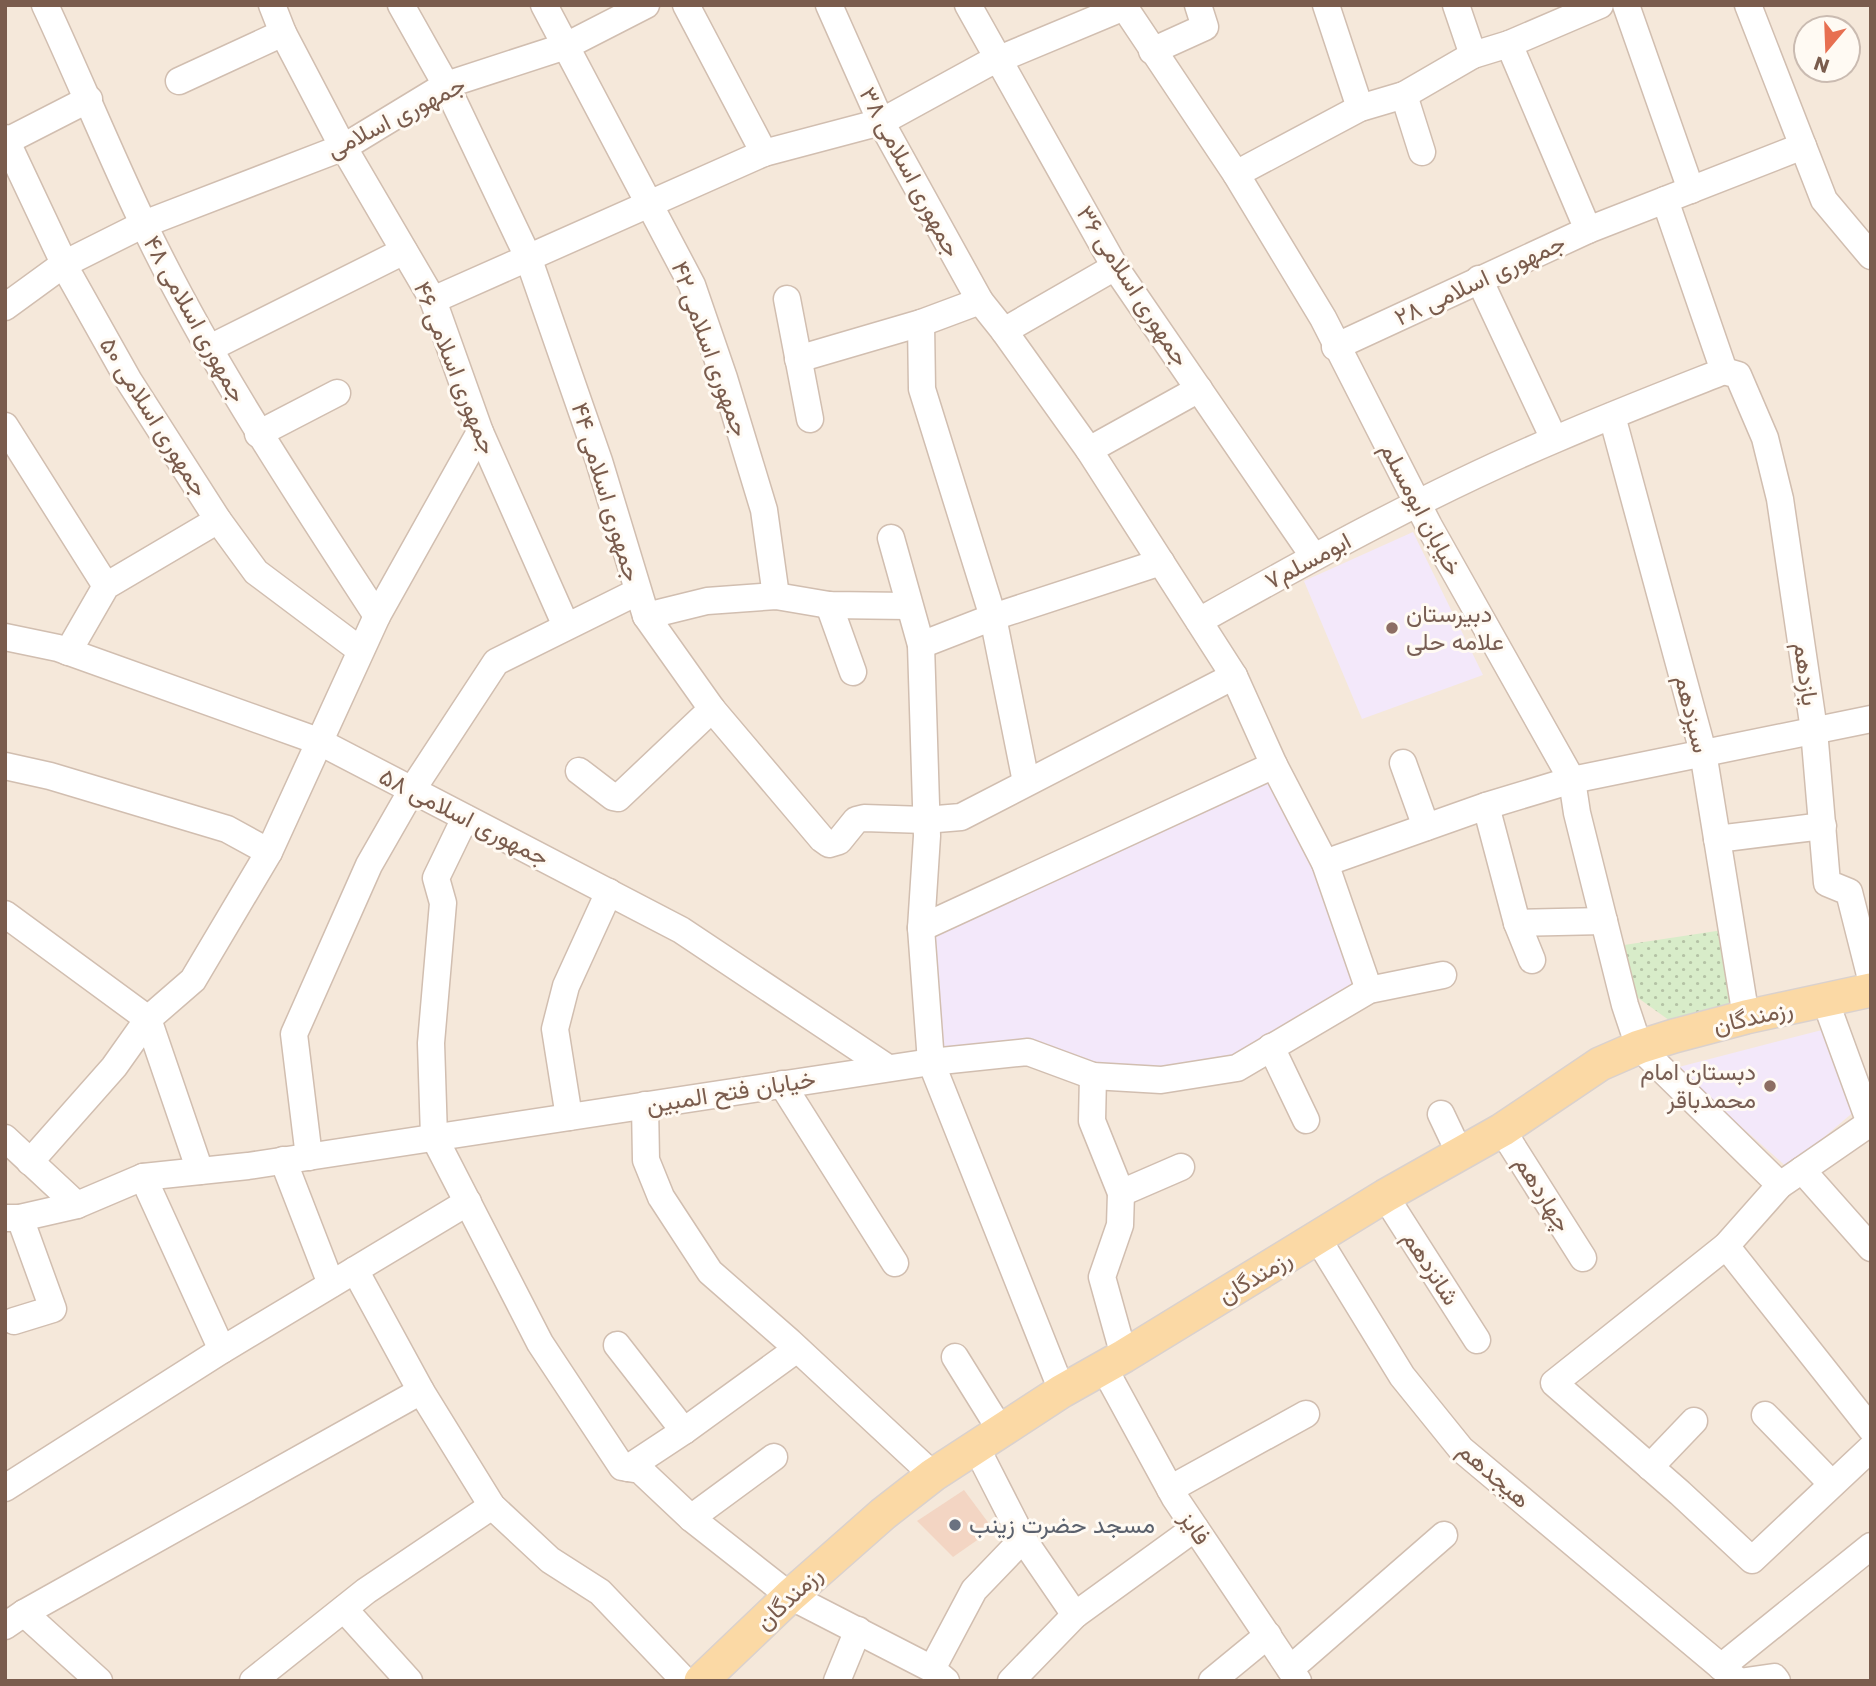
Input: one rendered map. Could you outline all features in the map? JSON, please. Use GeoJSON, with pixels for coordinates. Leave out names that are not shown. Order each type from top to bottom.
{"type":"FeatureCollection","features":[{"type":"Feature","properties":{"kind":"main road","name":"رزمندگان"},"geometry":{"type":"LineString","coordinates":[[701,1681],[790,1596],[883,1514],[933,1475],[1062,1391],[1318,1239],[1385,1196],[1502,1130],[1600,1064],[1639,1047],[1746,1017],[1871,990]]}},
{"type":"Feature","properties":{"kind":"street","name":"جمهوری اسلامی ۴۸"},"geometry":{"type":"LineString","coordinates":[[45,5],[144,224],[210,348],[258,434],[377,616]]}},
{"type":"Feature","properties":{"kind":"street","name":"جمهوری اسلامی ۴۶"},"geometry":{"type":"LineString","coordinates":[[272,5],[283,33],[344,147],[433,300],[480,432],[566,626]]}},
{"type":"Feature","properties":{"kind":"street","name":"جمهوری اسلامی ۴۴"},"geometry":{"type":"LineString","coordinates":[[401,5],[446,85],[528,257],[598,461],[642,604],[712,709],[829,844],[839,841],[856,820],[925,820]]}},
{"type":"Feature","properties":{"kind":"street","name":"جمهوری اسلامی ۴۲"},"geometry":{"type":"LineString","coordinates":[[544,5],[692,285],[724,378],[764,510],[776,596]]}},
{"type":"Feature","properties":{"kind":"street","name":"جمهوری اسلامی"},"geometry":{"type":"LineString","coordinates":[[5,307],[64,264],[144,224],[344,147],[446,85],[566,46],[646,5]]}},
{"type":"Feature","properties":{"kind":"street"},"geometry":{"type":"LineString","coordinates":[[686,5],[764,153]]}},
{"type":"Feature","properties":{"kind":"street","name":"جمهوری اسلامی ۳۸"},"geometry":{"type":"LineString","coordinates":[[829,5],[881,122],[979,301],[1004,331],[1089,450],[1234,676],[1274,765],[1325,863],[1369,990]]}},
{"type":"Feature","properties":{"kind":"street","name":"جمهوری اسلامی ۳۶"},"geometry":{"type":"LineString","coordinates":[[968,5],[1115,267],[1314,557]]}},
{"type":"Feature","properties":{"kind":"street"},"geometry":{"type":"LineString","coordinates":[[1152,51],[1205,27],[1198,5]]}},
{"type":"Feature","properties":{"kind":"street"},"geometry":{"type":"LineString","coordinates":[[1326,5],[1360,108]]}},
{"type":"Feature","properties":{"kind":"street"},"geometry":{"type":"LineString","coordinates":[[1456,5],[1473,55]]}},
{"type":"Feature","properties":{"kind":"street"},"geometry":{"type":"LineString","coordinates":[[1626,5],[1691,190]]}},
{"type":"Feature","properties":{"kind":"street"},"geometry":{"type":"LineString","coordinates":[[1748,5],[1824,200],[1871,256]]}},
{"type":"Feature","properties":{"kind":"street"},"geometry":{"type":"LineString","coordinates":[[433,300],[764,153],[881,122],[985,65],[1124,6]]}},
{"type":"Feature","properties":{"kind":"street","name":"خیابان ابومسلم"},"geometry":{"type":"LineString","coordinates":[[1124,6],[1236,174],[1322,318],[1418,503],[1572,780],[1577,813],[1625,1005],[1639,1047]]}},
{"type":"Feature","properties":{"kind":"street"},"geometry":{"type":"LineString","coordinates":[[1236,174],[1360,108],[1404,95],[1473,55],[1509,44],[1590,7]]}},
{"type":"Feature","properties":{"kind":"street"},"geometry":{"type":"LineString","coordinates":[[179,81],[283,33]]}},
{"type":"Feature","properties":{"kind":"street","name":"جمهوری اسلامی ۲۸"},"geometry":{"type":"LineString","coordinates":[[1335,347],[1588,230],[1509,44]]}},
{"type":"Feature","properties":{"kind":"street"},"geometry":{"type":"LineString","coordinates":[[1404,95],[1422,152]]}},
{"type":"Feature","properties":{"kind":"street"},"geometry":{"type":"LineString","coordinates":[[6,141],[89,99]]}},
{"type":"Feature","properties":{"kind":"street","name":"جمهوری اسلامی ۵۰"},"geometry":{"type":"LineString","coordinates":[[6,141],[64,264],[130,381],[218,520],[256,572],[360,650]]}},
{"type":"Feature","properties":{"kind":"street"},"geometry":{"type":"LineString","coordinates":[[1588,230],[1803,146]]}},
{"type":"Feature","properties":{"kind":"street"},"geometry":{"type":"LineString","coordinates":[[1665,200],[1724,371]]}},
{"type":"Feature","properties":{"kind":"street"},"geometry":{"type":"LineString","coordinates":[[210,348],[404,251]]}},
{"type":"Feature","properties":{"kind":"street"},"geometry":{"type":"LineString","coordinates":[[1004,331],[1115,267]]}},
{"type":"Feature","properties":{"kind":"street"},"geometry":{"type":"LineString","coordinates":[[1479,279],[1554,439]]}},
{"type":"Feature","properties":{"kind":"street"},"geometry":{"type":"LineString","coordinates":[[787,299],[810,419]]}},
{"type":"Feature","properties":{"kind":"street"},"geometry":{"type":"LineString","coordinates":[[798,359],[921,323],[979,301]]}},
{"type":"Feature","properties":{"kind":"street"},"geometry":{"type":"LineString","coordinates":[[921,323],[922,389],[993,617],[1026,782]]}},
{"type":"Feature","properties":{"kind":"street","name":"ابومسلم۷"},"geometry":{"type":"LineString","coordinates":[[1199,621],[1418,503],[1554,439],[1724,371]]}},
{"type":"Feature","properties":{"kind":"street","name":"یازدهم"},"geometry":{"type":"LineString","coordinates":[[1724,371],[1738,375],[1765,438],[1780,499],[1814,730],[1827,883],[1849,892],[1871,979]]}},
{"type":"Feature","properties":{"kind":"street"},"geometry":{"type":"LineString","coordinates":[[1089,450],[1199,389]]}},
{"type":"Feature","properties":{"kind":"street"},"geometry":{"type":"LineString","coordinates":[[258,434],[337,393]]}},
{"type":"Feature","properties":{"kind":"street","name":"سیزدهم"},"geometry":{"type":"LineString","coordinates":[[1612,416],[1703,752],[1746,1017]]}},
{"type":"Feature","properties":{"kind":"street"},"geometry":{"type":"LineString","coordinates":[[5,426],[106,586]]}},
{"type":"Feature","properties":{"kind":"street"},"geometry":{"type":"LineString","coordinates":[[30,1162],[114,1067],[148,1019],[193,981],[269,852],[377,616],[480,432]]}},
{"type":"Feature","properties":{"kind":"street"},"geometry":{"type":"LineString","coordinates":[[68,652],[106,586],[218,520]]}},
{"type":"Feature","properties":{"kind":"street"},"geometry":{"type":"LineString","coordinates":[[891,538],[921,645],[927,836],[921,928],[931,1062],[1062,1391]]}},
{"type":"Feature","properties":{"kind":"street"},"geometry":{"type":"LineString","coordinates":[[921,645],[993,617],[1161,562]]}},
{"type":"Feature","properties":{"kind":"street"},"geometry":{"type":"LineString","coordinates":[[331,1284],[296,1158],[294,1034],[369,865],[412,790],[496,662],[566,626],[642,604],[776,596],[829,605],[909,606]]}},
{"type":"Feature","properties":{"kind":"street"},"geometry":{"type":"LineString","coordinates":[[829,605],[853,672]]}},
{"type":"Feature","properties":{"kind":"street","name":"جمهوری اسلامی ۵۸"},"geometry":{"type":"LineString","coordinates":[[5,637],[68,652],[318,741],[681,930],[888,1068]]}},
{"type":"Feature","properties":{"kind":"street"},"geometry":{"type":"LineString","coordinates":[[925,820],[961,817],[1234,676]]}},
{"type":"Feature","properties":{"kind":"street"},"geometry":{"type":"LineString","coordinates":[[579,771],[618,798],[712,709]]}},
{"type":"Feature","properties":{"kind":"street"},"geometry":{"type":"LineString","coordinates":[[1325,863],[1486,806],[1572,780],[1871,719]]}},
{"type":"Feature","properties":{"kind":"street"},"geometry":{"type":"LineString","coordinates":[[1403,763],[1426,827]]}},
{"type":"Feature","properties":{"kind":"street"},"geometry":{"type":"LineString","coordinates":[[921,928],[1274,765]]}},
{"type":"Feature","properties":{"kind":"street"},"geometry":{"type":"LineString","coordinates":[[5,766],[50,776],[227,829],[269,852]]}},
{"type":"Feature","properties":{"kind":"street"},"geometry":{"type":"LineString","coordinates":[[1486,806],[1517,923],[1532,960]]}},
{"type":"Feature","properties":{"kind":"street"},"geometry":{"type":"LineString","coordinates":[[465,818],[436,878],[443,903],[431,1043],[434,1137],[541,1343],[622,1467],[640,1471],[691,1518],[790,1596],[939,1675],[974,1590],[1023,1539]]}},
{"type":"Feature","properties":{"kind":"street"},"geometry":{"type":"LineString","coordinates":[[1717,839],[1823,826]]}},
{"type":"Feature","properties":{"kind":"street"},"geometry":{"type":"LineString","coordinates":[[569,1117],[555,1029],[566,986],[609,892]]}},
{"type":"Feature","properties":{"kind":"street"},"geometry":{"type":"LineString","coordinates":[[5,914],[148,1019],[200,1171]]}},
{"type":"Feature","properties":{"kind":"street"},"geometry":{"type":"LineString","coordinates":[[1517,923],[1604,921]]}},
{"type":"Feature","properties":{"kind":"street","name":"خیابان فتح المبین"},"geometry":{"type":"LineString","coordinates":[[13,1218],[77,1205],[143,1177],[296,1158],[931,1062],[1028,1052],[1093,1076],[1161,1080],[1237,1068],[1369,990],[1443,975]]}},
{"type":"Feature","properties":{"kind":"street"},"geometry":{"type":"LineString","coordinates":[[1825,1000],[1870,1123],[1780,1185],[1726,1246],[1554,1383],[1752,1560],[1871,1448]]}},
{"type":"Feature","properties":{"kind":"street"},"geometry":{"type":"LineString","coordinates":[[1639,1047],[1780,1185]]}},
{"type":"Feature","properties":{"kind":"street"},"geometry":{"type":"LineString","coordinates":[[1271,1048],[1307,1120]]}},
{"type":"Feature","properties":{"kind":"street"},"geometry":{"type":"LineString","coordinates":[[1093,1076],[1092,1121],[1121,1193],[1181,1167]]}},
{"type":"Feature","properties":{"kind":"street"},"geometry":{"type":"LineString","coordinates":[[782,1084],[895,1263]]}},
{"type":"Feature","properties":{"kind":"street"},"geometry":{"type":"LineString","coordinates":[[645,1105],[646,1160],[661,1197],[710,1272],[933,1475]]}},
{"type":"Feature","properties":{"kind":"street"},"geometry":{"type":"LineString","coordinates":[[1441,1114],[1460,1154]]}},
{"type":"Feature","properties":{"kind":"street","name":"چهاردهم"},"geometry":{"type":"LineString","coordinates":[[1502,1130],[1583,1258]]}},
{"type":"Feature","properties":{"kind":"street"},"geometry":{"type":"LineString","coordinates":[[5,1138],[77,1205]]}},
{"type":"Feature","properties":{"kind":"street"},"geometry":{"type":"LineString","coordinates":[[1802,1170],[1871,1248]]}},
{"type":"Feature","properties":{"kind":"street"},"geometry":{"type":"LineString","coordinates":[[143,1177],[222,1350]]}},
{"type":"Feature","properties":{"kind":"street","name":"فایز"},"geometry":{"type":"LineString","coordinates":[[1121,1193],[1120,1225],[1102,1277],[1114,1362],[1170,1489],[1294,1675]]}},
{"type":"Feature","properties":{"kind":"street","name":"شانزدهم"},"geometry":{"type":"LineString","coordinates":[[1385,1196],[1477,1340]]}},
{"type":"Feature","properties":{"kind":"street"},"geometry":{"type":"LineString","coordinates":[[5,1488],[222,1350],[468,1202]]}},
{"type":"Feature","properties":{"kind":"street"},"geometry":{"type":"LineString","coordinates":[[13,1218],[53,1309],[14,1321]]}},
{"type":"Feature","properties":{"kind":"street","name":"هیجدهم"},"geometry":{"type":"LineString","coordinates":[[1318,1239],[1402,1376],[1461,1449],[1730,1674]]}},
{"type":"Feature","properties":{"kind":"street"},"geometry":{"type":"LineString","coordinates":[[1726,1246],[1871,1429]]}},
{"type":"Feature","properties":{"kind":"street"},"geometry":{"type":"LineString","coordinates":[[355,1270],[421,1391],[492,1506],[550,1560],[600,1592],[685,1681]]}},
{"type":"Feature","properties":{"kind":"street"},"geometry":{"type":"LineString","coordinates":[[617,1345],[684,1431]]}},
{"type":"Feature","properties":{"kind":"street"},"geometry":{"type":"LineString","coordinates":[[628,1468],[797,1349]]}},
{"type":"Feature","properties":{"kind":"street"},"geometry":{"type":"LineString","coordinates":[[955,1357],[989,1439],[1023,1539],[1075,1615]]}},
{"type":"Feature","properties":{"kind":"street"},"geometry":{"type":"LineString","coordinates":[[98,1680],[15,1619],[421,1391]]}},
{"type":"Feature","properties":{"kind":"street"},"geometry":{"type":"LineString","coordinates":[[1170,1489],[1306,1414]]}},
{"type":"Feature","properties":{"kind":"street"},"geometry":{"type":"LineString","coordinates":[[1765,1415],[1832,1484]]}},
{"type":"Feature","properties":{"kind":"street"},"geometry":{"type":"LineString","coordinates":[[1650,1467],[1694,1421]]}},
{"type":"Feature","properties":{"kind":"street"},"geometry":{"type":"LineString","coordinates":[[691,1518],[774,1457]]}},
{"type":"Feature","properties":{"kind":"street"},"geometry":{"type":"LineString","coordinates":[[253,1681],[366,1591],[492,1506]]}},
{"type":"Feature","properties":{"kind":"street"},"geometry":{"type":"LineString","coordinates":[[1011,1681],[1075,1615],[1195,1528]]}},
{"type":"Feature","properties":{"kind":"street"},"geometry":{"type":"LineString","coordinates":[[1294,1675],[1444,1535]]}},
{"type":"Feature","properties":{"kind":"street"},"geometry":{"type":"LineString","coordinates":[[1730,1674],[1871,1546]]}},
{"type":"Feature","properties":{"kind":"street"},"geometry":{"type":"LineString","coordinates":[[344,1609],[409,1681]]}},
{"type":"Feature","properties":{"kind":"street"},"geometry":{"type":"LineString","coordinates":[[837,1681],[858,1630]]}},
{"type":"Feature","properties":{"kind":"street"},"geometry":{"type":"LineString","coordinates":[[1212,1681],[1268,1635]]}},
{"type":"Feature","properties":{"kind":"street"},"geometry":{"type":"LineString","coordinates":[[1746,1681],[1774,1680]]}},
{"type":"Feature","properties":{"kind":"shaded area"},"geometry":{"type":"Polygon","coordinates":[[[5,5],[1871,5],[1871,1681],[5,1681],[5,5]]]}},
{"type":"Feature","properties":{"kind":"shaded area","name":"دبیرستان علامه حلی"},"geometry":{"type":"Polygon","coordinates":[[[1413,532],[1483,675],[1362,719],[1304,581],[1413,532]]]}},
{"type":"Feature","properties":{"kind":"shaded area"},"geometry":{"type":"Polygon","coordinates":[[[1279,775],[1369,990],[1237,1068],[1093,1076],[1025,1039],[931,1062],[921,928],[1279,775]]]}},
{"type":"Feature","properties":{"kind":"shaded area"},"geometry":{"type":"Polygon","coordinates":[[[1822,1030],[1857,1109],[1788,1168],[1675,1068],[1822,1030]]]}},
{"type":"Feature","properties":{"kind":"green space"},"geometry":{"type":"Polygon","coordinates":[[[1723,930],[1730,1005],[1673,1023],[1634,995],[1624,945],[1723,930]]]}},
{"type":"Feature","properties":{"kind":"building","name":"مسجد حضرت زینب"},"geometry":{"type":"Polygon","coordinates":[[[964,1490],[993,1529],[953,1557],[917,1521],[964,1490]]]}},
{"type":"Feature","properties":{"kind":"place","name":"دبیرستان علامه حلی"},"geometry":{"type":"Point","coordinates":[1392,628]}},
{"type":"Feature","properties":{"kind":"place","name":"دبستان امام محمدباقر"},"geometry":{"type":"Point","coordinates":[1770,1086]}},
{"type":"Feature","properties":{"kind":"place","name":"مسجد حضرت زینب"},"geometry":{"type":"Point","coordinates":[955,1525]}}]}
